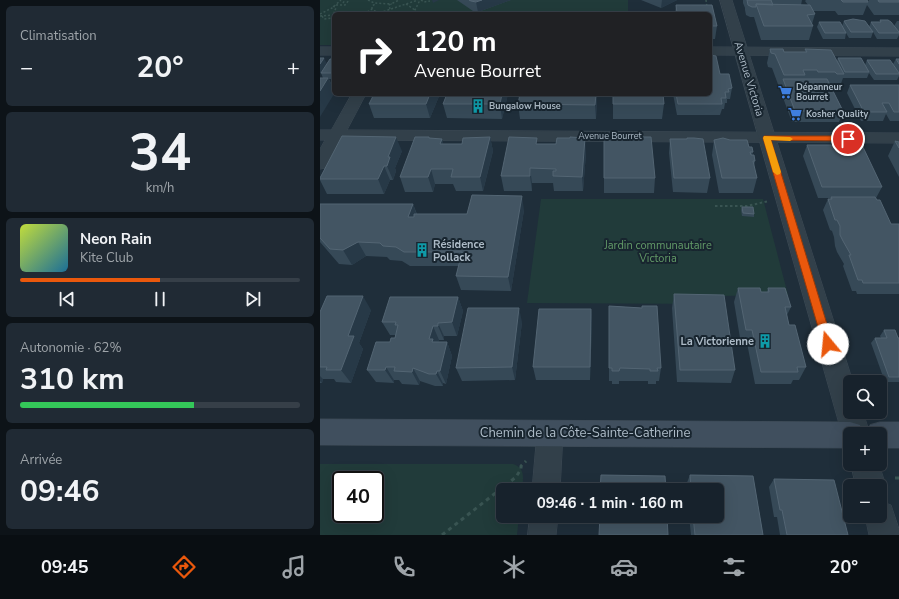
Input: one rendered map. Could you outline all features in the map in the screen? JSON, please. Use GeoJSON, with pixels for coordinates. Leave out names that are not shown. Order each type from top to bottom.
{"type":"FeatureCollection","features":[{"type":"Feature","properties":{"kind":"main road","name":"Chemin de la Côte-Sainte-Catherine"},"geometry":{"type":"LineString","coordinates":[[320,432],[843,435]]}},
{"type":"Feature","properties":{"kind":"main road"},"geometry":{"type":"LineString","coordinates":[[887,435],[899,435]]}},
{"type":"Feature","properties":{"kind":"street","name":"Avenue Victoria"},"geometry":{"type":"LineString","coordinates":[[726,0],[854,427]]}},
{"type":"Feature","properties":{"kind":"street"},"geometry":{"type":"LineString","coordinates":[[320,51],[332,51]]}},
{"type":"Feature","properties":{"kind":"street"},"geometry":{"type":"LineString","coordinates":[[712,51],[899,52]]}},
{"type":"Feature","properties":{"kind":"street"},"geometry":{"type":"LineString","coordinates":[[320,164],[328,135],[357,96]]}},
{"type":"Feature","properties":{"kind":"street","name":"Avenue Bourret"},"geometry":{"type":"LineString","coordinates":[[328,135],[899,138]]}},
{"type":"Feature","properties":{"kind":"street"},"geometry":{"type":"LineString","coordinates":[[546,483],[550,433]]}},
{"type":"Feature","properties":{"kind":"street"},"geometry":{"type":"LineString","coordinates":[[874,471],[888,481]]}},
{"type":"Feature","properties":{"kind":"street"},"geometry":{"type":"LineString","coordinates":[[542,535],[543,523]]}},
{"type":"Feature","properties":{"kind":"street"},"geometry":{"type":"LineString","coordinates":[[882,523],[885,535]]}},
{"type":"Feature","properties":{"kind":"path"},"geometry":{"type":"LineString","coordinates":[[332,17],[324,19],[321,15],[340,0],[348,0]]}},
{"type":"Feature","properties":{"kind":"path"},"geometry":{"type":"LineString","coordinates":[[334,6],[345,5],[348,0]]}},
{"type":"Feature","properties":{"kind":"path"},"geometry":{"type":"LineString","coordinates":[[368,0],[371,2],[389,2],[392,4]]}},
{"type":"Feature","properties":{"kind":"path"},"geometry":{"type":"LineString","coordinates":[[390,9],[388,6],[399,0]]}},
{"type":"Feature","properties":{"kind":"path"},"geometry":{"type":"LineString","coordinates":[[381,12],[420,0],[424,2],[430,0]]}},
{"type":"Feature","properties":{"kind":"path"},"geometry":{"type":"LineString","coordinates":[[406,4],[415,10],[420,0]]}},
{"type":"Feature","properties":{"kind":"path"},"geometry":{"type":"LineString","coordinates":[[706,0],[708,8]]}},
{"type":"Feature","properties":{"kind":"path"},"geometry":{"type":"LineString","coordinates":[[367,12],[377,3]]}},
{"type":"Feature","properties":{"kind":"path"},"geometry":{"type":"LineString","coordinates":[[334,6],[336,8],[334,12]]}},
{"type":"Feature","properties":{"kind":"path"},"geometry":{"type":"LineString","coordinates":[[372,9],[375,12]]}},
{"type":"Feature","properties":{"kind":"path"},"geometry":{"type":"LineString","coordinates":[[715,206],[748,206],[769,202]]}},
{"type":"Feature","properties":{"kind":"path"},"geometry":{"type":"LineString","coordinates":[[442,535],[516,477],[521,470],[521,466]]}},
{"type":"Feature","properties":{"kind":"green space"},"geometry":{"type":"Polygon","coordinates":[[[320,0],[628,0],[628,12],[332,12],[332,45],[320,45],[320,0]]]}},
{"type":"Feature","properties":{"kind":"green space","name":"Jardin communautaire Victoria"},"geometry":{"type":"Polygon","coordinates":[[[541,199],[763,199],[788,295],[720,296],[721,304],[527,303],[541,199]]]}},
{"type":"Feature","properties":{"kind":"green space"},"geometry":{"type":"Polygon","coordinates":[[[320,464],[513,464],[522,471],[523,483],[496,483],[496,523],[518,523],[517,535],[320,535],[320,464]]]}},
{"type":"Feature","properties":{"kind":"building"},"geometry":{"type":"Polygon","coordinates":[[[469,0],[482,0],[476,2],[469,0]]]}},
{"type":"Feature","properties":{"kind":"building"},"geometry":{"type":"Polygon","coordinates":[[[747,0],[771,0],[773,5],[756,4],[756,7],[752,7],[748,5],[747,0]]]}},
{"type":"Feature","properties":{"kind":"building"},"geometry":{"type":"Polygon","coordinates":[[[841,0],[867,0],[868,2],[843,2],[841,0]]]}},
{"type":"Feature","properties":{"kind":"building"},"geometry":{"type":"Polygon","coordinates":[[[878,0],[899,0],[899,2],[879,2],[878,0]]]}},
{"type":"Feature","properties":{"kind":"building"},"geometry":{"type":"Polygon","coordinates":[[[756,4],[810,5],[815,14],[807,15],[813,26],[764,26],[756,4]]]}},
{"type":"Feature","properties":{"kind":"building"},"geometry":{"type":"Polygon","coordinates":[[[676,5],[712,5],[717,26],[712,26],[712,12],[677,12],[676,5]]]}},
{"type":"Feature","properties":{"kind":"building"},"geometry":{"type":"Polygon","coordinates":[[[853,19],[865,21],[873,32],[851,32],[844,21],[853,19]]]}},
{"type":"Feature","properties":{"kind":"building"},"geometry":{"type":"Polygon","coordinates":[[[880,20],[888,20],[891,22],[899,33],[879,33],[871,22],[881,22],[880,20]]]}},
{"type":"Feature","properties":{"kind":"building"},"geometry":{"type":"Polygon","coordinates":[[[819,22],[840,22],[846,33],[825,33],[819,22]]]}},
{"type":"Feature","properties":{"kind":"building"},"geometry":{"type":"Polygon","coordinates":[[[770,49],[783,49],[784,52],[807,52],[805,49],[831,50],[844,74],[837,74],[835,72],[818,72],[817,70],[803,70],[805,75],[784,75],[775,54],[771,53],[770,49]]]}},
{"type":"Feature","properties":{"kind":"building"},"geometry":{"type":"Polygon","coordinates":[[[712,55],[716,56],[720,74],[729,74],[732,88],[728,89],[729,92],[725,92],[726,98],[721,98],[722,104],[678,104],[676,96],[712,96],[712,55]]]}},
{"type":"Feature","properties":{"kind":"building"},"geometry":{"type":"Polygon","coordinates":[[[320,58],[324,58],[320,64],[320,58]]]}},
{"type":"Feature","properties":{"kind":"building"},"geometry":{"type":"Polygon","coordinates":[[[838,58],[861,58],[869,72],[845,72],[838,58]]]}},
{"type":"Feature","properties":{"kind":"building"},"geometry":{"type":"Polygon","coordinates":[[[330,59],[332,59],[332,73],[321,73],[330,59]]]}},
{"type":"Feature","properties":{"kind":"building"},"geometry":{"type":"Polygon","coordinates":[[[867,60],[890,60],[899,74],[876,74],[867,60]]]}},
{"type":"Feature","properties":{"kind":"building"},"geometry":{"type":"Polygon","coordinates":[[[320,78],[328,78],[320,91],[320,78]]]}},
{"type":"Feature","properties":{"kind":"building"},"geometry":{"type":"Polygon","coordinates":[[[783,79],[827,79],[843,111],[795,111],[783,79]]]}},
{"type":"Feature","properties":{"kind":"building"},"geometry":{"type":"Polygon","coordinates":[[[850,85],[899,85],[899,112],[894,112],[889,103],[882,103],[887,112],[864,112],[850,85]]]}},
{"type":"Feature","properties":{"kind":"building"},"geometry":{"type":"Polygon","coordinates":[[[373,96],[429,96],[426,104],[369,104],[373,96]]]}},
{"type":"Feature","properties":{"kind":"building"},"geometry":{"type":"Polygon","coordinates":[[[446,96],[502,96],[500,104],[443,104],[446,96]]]}},
{"type":"Feature","properties":{"kind":"building"},"geometry":{"type":"Polygon","coordinates":[[[520,96],[596,96],[595,105],[518,104],[520,96]]]}},
{"type":"Feature","properties":{"kind":"building"},"geometry":{"type":"Polygon","coordinates":[[[613,96],[663,96],[664,104],[613,104],[613,96]]]}},
{"type":"Feature","properties":{"kind":"building"},"geometry":{"type":"Polygon","coordinates":[[[342,136],[396,137],[388,157],[390,157],[387,166],[384,166],[378,179],[320,179],[342,136]]]}},
{"type":"Feature","properties":{"kind":"building"},"geometry":{"type":"Polygon","coordinates":[[[415,137],[442,139],[440,144],[462,144],[463,138],[490,137],[480,177],[451,177],[453,169],[431,169],[428,177],[400,177],[415,137]]]}},
{"type":"Feature","properties":{"kind":"building"},"geometry":{"type":"Polygon","coordinates":[[[509,137],[537,138],[536,144],[556,144],[557,138],[585,138],[582,177],[553,176],[553,171],[556,171],[556,169],[530,168],[530,176],[501,176],[509,137]]]}},
{"type":"Feature","properties":{"kind":"building"},"geometry":{"type":"Polygon","coordinates":[[[604,137],[622,137],[623,139],[631,139],[631,137],[651,137],[655,178],[604,178],[604,137]]]}},
{"type":"Feature","properties":{"kind":"building"},"geometry":{"type":"Polygon","coordinates":[[[723,138],[730,140],[747,140],[749,147],[752,147],[753,152],[750,152],[751,155],[754,155],[755,161],[753,161],[757,178],[722,178],[714,140],[723,138]]]}},
{"type":"Feature","properties":{"kind":"building"},"geometry":{"type":"Polygon","coordinates":[[[670,139],[703,139],[710,178],[674,178],[670,139]]]}},
{"type":"Feature","properties":{"kind":"building"},"geometry":{"type":"Polygon","coordinates":[[[895,141],[899,142],[899,148],[895,141]]]}},
{"type":"Feature","properties":{"kind":"building"},"geometry":{"type":"Polygon","coordinates":[[[807,145],[862,145],[882,187],[822,187],[807,145]]]}},
{"type":"Feature","properties":{"kind":"building","name":"Résidence Pollack"},"geometry":{"type":"Polygon","coordinates":[[[472,195],[522,196],[508,277],[456,276],[462,252],[404,252],[396,247],[383,246],[380,243],[358,242],[343,250],[330,249],[320,238],[320,204],[413,204],[408,217],[414,217],[414,214],[467,214],[472,195]]]}},
{"type":"Feature","properties":{"kind":"building"},"geometry":{"type":"Polygon","coordinates":[[[831,197],[875,197],[877,200],[880,200],[891,224],[899,224],[899,283],[863,283],[862,280],[858,280],[849,255],[851,255],[840,235],[840,226],[837,220],[835,220],[828,199],[832,199],[831,197]]]}},
{"type":"Feature","properties":{"kind":"building"},"geometry":{"type":"Polygon","coordinates":[[[742,207],[753,207],[754,214],[743,213],[742,207]]]}},
{"type":"Feature","properties":{"kind":"building","name":"La Victorienne"},"geometry":{"type":"Polygon","coordinates":[[[738,288],[760,288],[761,292],[769,292],[768,288],[785,288],[791,307],[785,307],[789,325],[795,325],[806,367],[797,367],[798,372],[761,372],[752,330],[746,330],[738,288]]]}},
{"type":"Feature","properties":{"kind":"building"},"geometry":{"type":"Polygon","coordinates":[[[674,294],[724,295],[735,370],[680,370],[674,294]]]}},
{"type":"Feature","properties":{"kind":"building"},"geometry":{"type":"Polygon","coordinates":[[[327,296],[363,296],[348,336],[354,336],[341,370],[326,370],[327,367],[320,367],[320,312],[327,296]]]}},
{"type":"Feature","properties":{"kind":"building"},"geometry":{"type":"Polygon","coordinates":[[[390,297],[458,297],[452,322],[438,323],[438,326],[433,326],[429,339],[433,339],[432,342],[447,342],[440,371],[437,371],[436,374],[429,374],[413,368],[412,372],[394,371],[395,367],[386,367],[385,370],[367,370],[376,342],[390,342],[391,338],[395,338],[398,325],[395,325],[396,322],[382,322],[390,297]]]}},
{"type":"Feature","properties":{"kind":"building"},"geometry":{"type":"Polygon","coordinates":[[[609,306],[642,308],[642,306],[657,306],[661,368],[657,368],[658,371],[650,371],[650,369],[620,368],[619,371],[612,371],[612,368],[609,368],[609,306]]]}},
{"type":"Feature","properties":{"kind":"building"},"geometry":{"type":"Polygon","coordinates":[[[468,308],[519,308],[512,367],[456,368],[468,308]]]}},
{"type":"Feature","properties":{"kind":"building"},"geometry":{"type":"Polygon","coordinates":[[[539,309],[591,309],[590,367],[533,367],[539,309]]]}},
{"type":"Feature","properties":{"kind":"building"},"geometry":{"type":"Polygon","coordinates":[[[884,330],[895,330],[899,338],[899,377],[889,377],[875,338],[887,338],[884,330]]]}},
{"type":"Feature","properties":{"kind":"building"},"geometry":{"type":"Polygon","coordinates":[[[601,475],[665,476],[666,483],[600,483],[601,475]]]}},
{"type":"Feature","properties":{"kind":"building"},"geometry":{"type":"Polygon","coordinates":[[[690,475],[753,476],[763,535],[695,535],[694,523],[724,523],[724,483],[691,483],[690,475]]]}},
{"type":"Feature","properties":{"kind":"building"},"geometry":{"type":"Polygon","coordinates":[[[774,479],[834,480],[843,515],[843,523],[845,523],[848,535],[787,535],[782,510],[780,510],[774,479]]]}},
{"type":"Feature","properties":{"kind":"building"},"geometry":{"type":"Polygon","coordinates":[[[600,523],[667,523],[668,535],[599,535],[600,523]]]}},
{"type":"Feature","properties":{"kind":"slow traffic"},"geometry":{"type":"LineString","coordinates":[[777,172],[767,138],[790,139]]}},
{"type":"Feature","properties":{"kind":"place","name":"Dépanneur Bourret"},"geometry":{"type":"Point","coordinates":[785,92]}},
{"type":"Feature","properties":{"kind":"place","name":"Bungalow House"},"geometry":{"type":"Point","coordinates":[478,106]}},
{"type":"Feature","properties":{"kind":"place","name":"Kosher Quality"},"geometry":{"type":"Point","coordinates":[795,114]}},
{"type":"Feature","properties":{"kind":"place","name":"Résidence Pollack"},"geometry":{"type":"Point","coordinates":[422,250]}},
{"type":"Feature","properties":{"kind":"place","name":"La Victorienne"},"geometry":{"type":"Point","coordinates":[765,341]}},
{"type":"Feature","properties":{"kind":"route"},"geometry":{"type":"LineString","coordinates":[[828,344],[767,138],[848,139]]}}]}
